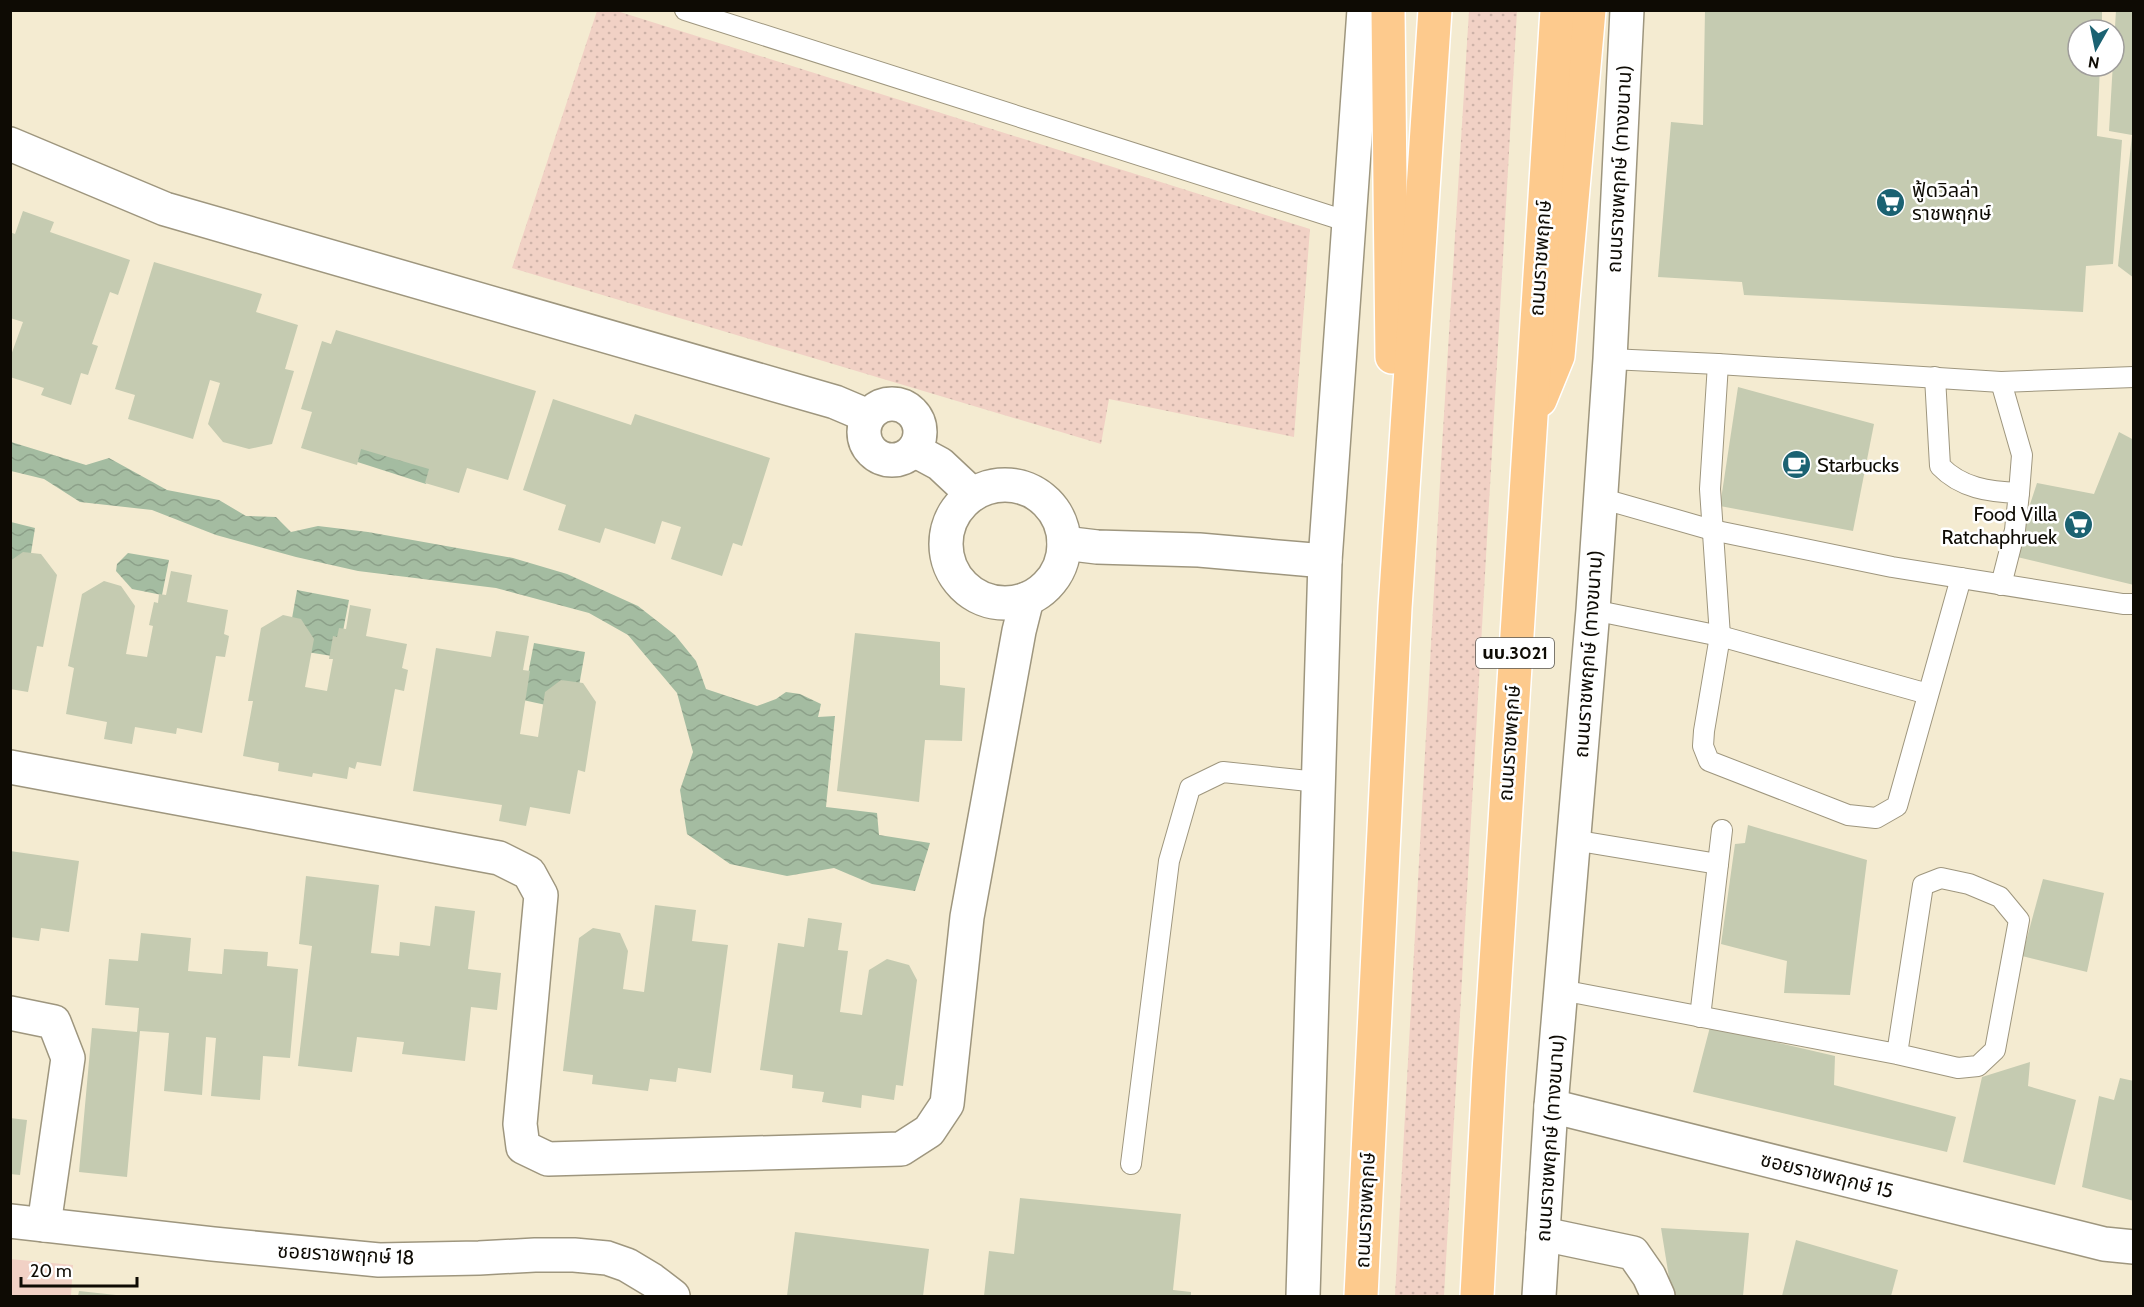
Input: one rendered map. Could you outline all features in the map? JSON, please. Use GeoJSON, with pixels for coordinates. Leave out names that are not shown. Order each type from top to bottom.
{"type":"FeatureCollection","features":[{"type":"Feature","properties":{"kind":"main road"},"geometry":{"type":"LineString","coordinates":[[1388,10],[1395,608]]}},
{"type":"Feature","properties":{"kind":"main road","name":"ถนนราชพฤกษ์"},"geometry":{"type":"LineString","coordinates":[[1361,1296],[1395,608],[1435,10]]}},
{"type":"Feature","properties":{"kind":"main road","name":"ถนนราชพฤกษ์"},"geometry":{"type":"LineString","coordinates":[[1477,1296],[1529,424],[1557,10]]}},
{"type":"Feature","properties":{"kind":"main road"},"geometry":{"type":"LineString","coordinates":[[1529,424],[1558,356],[1589,10]]}},
{"type":"Feature","properties":{"kind":"street"},"geometry":{"type":"LineString","coordinates":[[1303,1296],[1325,561],[1364,10]]}},
{"type":"Feature","properties":{"kind":"street","name":"ถนนราชพฤกษ์ (ทางขนาน)"},"geometry":{"type":"LineString","coordinates":[[1539,1296],[1551,1106],[1593,610],[1610,359],[1627,10]]}},
{"type":"Feature","properties":{"kind":"street"},"geometry":{"type":"LineString","coordinates":[[10,144],[165,209],[834,402],[868,416],[863,434],[866,444],[879,457],[898,460],[914,450],[940,464],[972,495]]}},
{"type":"Feature","properties":{"kind":"street"},"geometry":{"type":"LineString","coordinates":[[1011,484],[1031,490],[1047,501],[1059,518],[1064,557],[1056,575],[1044,589],[1027,599],[1009,603],[990,601],[973,593],[958,580],[949,564],[946,545],[948,526],[957,508],[972,495],[990,486],[1011,484]]}},
{"type":"Feature","properties":{"kind":"street"},"geometry":{"type":"LineString","coordinates":[[1064,543],[1097,547],[1199,550],[1325,561]]}},
{"type":"Feature","properties":{"kind":"street"},"geometry":{"type":"LineString","coordinates":[[10,766],[499,858],[529,873],[541,895],[519,1124],[523,1147],[548,1159],[901,1149],[929,1131],[947,1104],[967,917],[1019,631],[1027,599]]}},
{"type":"Feature","properties":{"kind":"street"},"geometry":{"type":"LineString","coordinates":[[10,1013],[54,1022],[68,1058],[44,1225]]}},
{"type":"Feature","properties":{"kind":"street","name":"ซอยราชพฤกษ์ 15"},"geometry":{"type":"LineString","coordinates":[[1551,1106],[2118,1245],[2133,1260]]}},
{"type":"Feature","properties":{"kind":"street","name":"ซอยราชพฤกษ์ 18"},"geometry":{"type":"LineString","coordinates":[[10,1221],[379,1260],[535,1255],[607,1258],[627,1265],[673,1296]]}},
{"type":"Feature","properties":{"kind":"street"},"geometry":{"type":"LineString","coordinates":[[1543,1234],[1633,1253],[1649,1276],[1658,1296]]}},
{"type":"Feature","properties":{"kind":"lane"},"geometry":{"type":"LineString","coordinates":[[685,10],[1349,222]]}},
{"type":"Feature","properties":{"kind":"lane"},"geometry":{"type":"LineString","coordinates":[[1610,359],[2001,382],[2126,377],[2133,392]]}},
{"type":"Feature","properties":{"kind":"lane"},"geometry":{"type":"LineString","coordinates":[[1718,364],[1711,478],[1712,530],[1720,636],[1704,731],[1703,746],[1709,761],[1848,815],[1876,818],[1897,806],[1961,578]]}},
{"type":"Feature","properties":{"kind":"lane"},"geometry":{"type":"LineString","coordinates":[[1935,377],[1940,466],[1951,477],[1967,485],[1996,492],[2019,492]]}},
{"type":"Feature","properties":{"kind":"lane"},"geometry":{"type":"LineString","coordinates":[[2001,382],[2022,456],[2015,530],[2001,585]]}},
{"type":"Feature","properties":{"kind":"lane"},"geometry":{"type":"LineString","coordinates":[[1600,498],[1712,530],[1892,567],[2133,604]]}},
{"type":"Feature","properties":{"kind":"lane"},"geometry":{"type":"LineString","coordinates":[[1593,610],[1720,636],[1928,694]]}},
{"type":"Feature","properties":{"kind":"lane"},"geometry":{"type":"LineString","coordinates":[[1131,1164],[1169,861],[1190,788],[1223,772],[1318,782]]}},
{"type":"Feature","properties":{"kind":"lane"},"geometry":{"type":"LineString","coordinates":[[1701,1017],[1722,830]]}},
{"type":"Feature","properties":{"kind":"lane"},"geometry":{"type":"LineString","coordinates":[[1573,840],[1718,864]]}},
{"type":"Feature","properties":{"kind":"lane"},"geometry":{"type":"LineString","coordinates":[[1561,990],[1897,1054],[1958,1068],[1978,1066],[1995,1050],[2019,920],[2000,897],[1970,884],[1941,878],[1923,885],[1897,1054]]}},
{"type":"Feature","properties":{"kind":"shaded area"},"geometry":{"type":"Polygon","coordinates":[[[597,11],[617,11],[1310,229],[1294,437],[1109,399],[1101,444],[512,268],[597,11]]]}},
{"type":"Feature","properties":{"kind":"shaded area"},"geometry":{"type":"Polygon","coordinates":[[[1469,11],[1517,11],[1444,1296],[1395,1296],[1442,446],[1469,11]]]}},
{"type":"Feature","properties":{"kind":"shaded area"},"geometry":{"type":"Polygon","coordinates":[[[10,1259],[73,1265],[71,1296],[11,1296],[10,1259]]]}},
{"type":"Feature","properties":{"kind":"water"},"geometry":{"type":"Polygon","coordinates":[[[351,440],[432,466],[426,484],[345,458],[351,440]]]}},
{"type":"Feature","properties":{"kind":"water"},"geometry":{"type":"Polygon","coordinates":[[[11,442],[86,465],[109,458],[167,490],[219,500],[246,516],[276,517],[291,532],[318,526],[368,532],[513,558],[567,574],[638,606],[675,635],[696,661],[706,689],[757,706],[776,699],[786,692],[800,694],[821,704],[818,717],[835,716],[826,807],[877,813],[879,835],[930,843],[915,891],[872,884],[834,868],[787,876],[730,864],[687,834],[680,790],[693,752],[677,693],[628,635],[589,613],[496,588],[358,571],[216,535],[152,510],[80,502],[44,479],[11,471],[11,442]]]}},
{"type":"Feature","properties":{"kind":"water"},"geometry":{"type":"Polygon","coordinates":[[[11,522],[35,528],[31,553],[11,583],[11,522]]]}},
{"type":"Feature","properties":{"kind":"water"},"geometry":{"type":"Polygon","coordinates":[[[128,553],[169,560],[162,595],[132,589],[116,571],[117,564],[128,553]]]}},
{"type":"Feature","properties":{"kind":"water"},"geometry":{"type":"Polygon","coordinates":[[[297,590],[349,600],[338,657],[307,652],[291,624],[297,590]]]}},
{"type":"Feature","properties":{"kind":"water"},"geometry":{"type":"Polygon","coordinates":[[[534,643],[585,652],[579,686],[555,707],[523,700],[534,643]]]}},
{"type":"Feature","properties":{"kind":"building","name":"ฟู้ดวิลล่า ราชพฤกษ์"},"geometry":{"type":"Polygon","coordinates":[[[1705,10],[2102,10],[2102,18],[2066,18],[2066,78],[2099,78],[2097,136],[2122,140],[2113,264],[2086,266],[2083,312],[1744,295],[1742,282],[1658,277],[1671,122],[1703,125],[1705,10]]]}},
{"type":"Feature","properties":{"kind":"building"},"geometry":{"type":"Polygon","coordinates":[[[2116,10],[2134,10],[2134,278],[2118,266],[2132,135],[2109,131],[2112,78],[2126,78],[2126,18],[2116,18],[2116,10]]]}},
{"type":"Feature","properties":{"kind":"building"},"geometry":{"type":"Polygon","coordinates":[[[23,211],[54,222],[50,232],[130,260],[118,295],[110,292],[92,344],[98,346],[88,375],[81,373],[71,405],[41,395],[44,388],[10,377],[10,358],[23,322],[10,318],[10,232],[15,234],[23,211]]]}},
{"type":"Feature","properties":{"kind":"building"},"geometry":{"type":"Polygon","coordinates":[[[154,262],[262,294],[256,312],[298,325],[285,369],[294,371],[272,444],[249,449],[223,442],[208,424],[220,383],[210,380],[193,439],[128,419],[135,395],[115,389],[154,262]]]}},
{"type":"Feature","properties":{"kind":"building"},"geometry":{"type":"Polygon","coordinates":[[[336,330],[536,391],[508,480],[467,468],[459,493],[425,483],[429,469],[361,449],[357,465],[301,448],[312,412],[301,409],[322,341],[331,344],[336,330]]]}},
{"type":"Feature","properties":{"kind":"building","name":"Starbucks"},"geometry":{"type":"Polygon","coordinates":[[[1738,387],[1874,424],[1853,531],[1720,506],[1738,387]]]}},
{"type":"Feature","properties":{"kind":"building"},"geometry":{"type":"Polygon","coordinates":[[[553,399],[631,425],[635,414],[770,458],[742,546],[733,543],[722,576],[671,559],[681,527],[662,521],[655,544],[605,528],[600,543],[558,530],[566,505],[523,490],[553,399]]]}},
{"type":"Feature","properties":{"kind":"building","name":"Food Villa Ratchaphruek"},"geometry":{"type":"Polygon","coordinates":[[[2119,432],[2134,440],[2134,585],[2013,556],[2037,483],[2094,494],[2119,432]]]}},
{"type":"Feature","properties":{"kind":"building"},"geometry":{"type":"Polygon","coordinates":[[[23,552],[41,554],[57,575],[43,647],[37,646],[28,692],[10,689],[10,561],[23,552]]]}},
{"type":"Feature","properties":{"kind":"building"},"geometry":{"type":"Polygon","coordinates":[[[171,571],[192,575],[187,602],[228,610],[224,634],[229,636],[225,657],[216,656],[202,733],[177,728],[176,734],[135,727],[132,744],[104,739],[107,722],[66,714],[74,668],[68,666],[82,594],[104,581],[121,586],[135,606],[126,654],[147,657],[153,626],[149,625],[154,602],[158,603],[159,594],[166,595],[171,571]]]}},
{"type":"Feature","properties":{"kind":"building"},"geometry":{"type":"Polygon","coordinates":[[[350,605],[371,609],[366,636],[407,644],[402,668],[408,670],[404,691],[395,689],[381,766],[357,762],[355,769],[349,767],[347,779],[313,773],[312,777],[278,771],[279,763],[243,756],[253,701],[248,701],[261,628],[283,615],[301,619],[314,639],[305,687],[327,691],[333,659],[329,659],[333,636],[337,637],[339,628],[346,629],[350,605]]]}},
{"type":"Feature","properties":{"kind":"building"},"geometry":{"type":"Polygon","coordinates":[[[496,631],[529,636],[523,670],[530,671],[520,734],[538,737],[545,692],[561,680],[583,683],[596,702],[585,772],[578,770],[570,814],[530,807],[526,826],[499,821],[502,805],[413,791],[436,648],[491,657],[496,631]]]}},
{"type":"Feature","properties":{"kind":"building"},"geometry":{"type":"Polygon","coordinates":[[[855,633],[940,642],[940,685],[965,688],[962,741],[925,740],[919,802],[837,791],[855,633]]]}},
{"type":"Feature","properties":{"kind":"building"},"geometry":{"type":"Polygon","coordinates":[[[1748,825],[1867,860],[1850,995],[1784,993],[1787,961],[1721,944],[1735,844],[1745,843],[1748,825]]]}},
{"type":"Feature","properties":{"kind":"building"},"geometry":{"type":"Polygon","coordinates":[[[10,851],[79,861],[69,932],[41,928],[39,941],[10,937],[10,851]]]}},
{"type":"Feature","properties":{"kind":"building"},"geometry":{"type":"Polygon","coordinates":[[[306,876],[379,885],[371,953],[399,956],[400,942],[430,946],[435,906],[475,911],[468,969],[501,973],[497,1010],[471,1007],[465,1061],[402,1054],[404,1042],[357,1037],[352,1072],[298,1066],[312,946],[299,944],[306,876]]]}},
{"type":"Feature","properties":{"kind":"building"},"geometry":{"type":"Polygon","coordinates":[[[2043,879],[2104,893],[2087,972],[2022,956],[2043,879]]]}},
{"type":"Feature","properties":{"kind":"building"},"geometry":{"type":"Polygon","coordinates":[[[655,905],[696,910],[692,941],[728,945],[711,1073],[678,1068],[676,1082],[650,1079],[648,1091],[592,1084],[593,1075],[563,1071],[579,938],[593,928],[620,933],[628,951],[623,989],[644,992],[655,905]]]}},
{"type":"Feature","properties":{"kind":"building"},"geometry":{"type":"Polygon","coordinates":[[[808,918],[842,923],[838,950],[848,951],[840,1012],[862,1015],[869,970],[887,959],[909,965],[917,980],[903,1086],[896,1085],[894,1100],[862,1095],[861,1108],[822,1102],[824,1092],[792,1088],[793,1075],[760,1070],[778,943],[804,947],[808,918]]]}},
{"type":"Feature","properties":{"kind":"building"},"geometry":{"type":"Polygon","coordinates":[[[141,933],[191,938],[188,971],[222,974],[224,949],[268,952],[267,966],[298,969],[290,1058],[263,1056],[260,1100],[211,1096],[216,1038],[206,1037],[202,1095],[164,1091],[169,1033],[140,1031],[127,1177],[79,1172],[92,1028],[137,1032],[139,1008],[105,1005],[109,959],[138,961],[141,933]]]}},
{"type":"Feature","properties":{"kind":"building"},"geometry":{"type":"Polygon","coordinates":[[[1710,1027],[1835,1056],[1834,1085],[1956,1117],[1947,1152],[1693,1092],[1710,1027]]]}},
{"type":"Feature","properties":{"kind":"building"},"geometry":{"type":"Polygon","coordinates":[[[2030,1062],[2028,1086],[2076,1100],[2055,1185],[1963,1162],[1982,1077],[2030,1062]]]}},
{"type":"Feature","properties":{"kind":"building"},"geometry":{"type":"Polygon","coordinates":[[[2120,1078],[2134,1081],[2134,1201],[2082,1187],[2099,1096],[2114,1100],[2120,1078]]]}},
{"type":"Feature","properties":{"kind":"building"},"geometry":{"type":"Polygon","coordinates":[[[10,1118],[27,1120],[20,1175],[10,1174],[10,1118]]]}},
{"type":"Feature","properties":{"kind":"building"},"geometry":{"type":"Polygon","coordinates":[[[1020,1198],[1181,1214],[1173,1290],[1191,1292],[1191,1296],[984,1296],[989,1251],[1014,1254],[1020,1198]]]}},
{"type":"Feature","properties":{"kind":"building"},"geometry":{"type":"Polygon","coordinates":[[[1661,1228],[1749,1233],[1743,1296],[1672,1296],[1661,1228]]]}},
{"type":"Feature","properties":{"kind":"building"},"geometry":{"type":"Polygon","coordinates":[[[795,1232],[929,1249],[923,1296],[787,1296],[795,1232]]]}},
{"type":"Feature","properties":{"kind":"building"},"geometry":{"type":"Polygon","coordinates":[[[1796,1240],[1898,1270],[1891,1296],[1782,1296],[1796,1240]]]}},
{"type":"Feature","properties":{"kind":"building"},"geometry":{"type":"Polygon","coordinates":[[[79,1291],[116,1295],[116,1296],[78,1296],[79,1291]]]}},
{"type":"Feature","properties":{"kind":"place","name":"ฟู้ดวิลล่า ราชพฤกษ์"},"geometry":{"type":"Point","coordinates":[1891,202]}},
{"type":"Feature","properties":{"kind":"place","name":"Starbucks"},"geometry":{"type":"Point","coordinates":[1796,465]}},
{"type":"Feature","properties":{"kind":"place","name":"Food Villa Ratchaphruek"},"geometry":{"type":"Point","coordinates":[2078,525]}}]}
